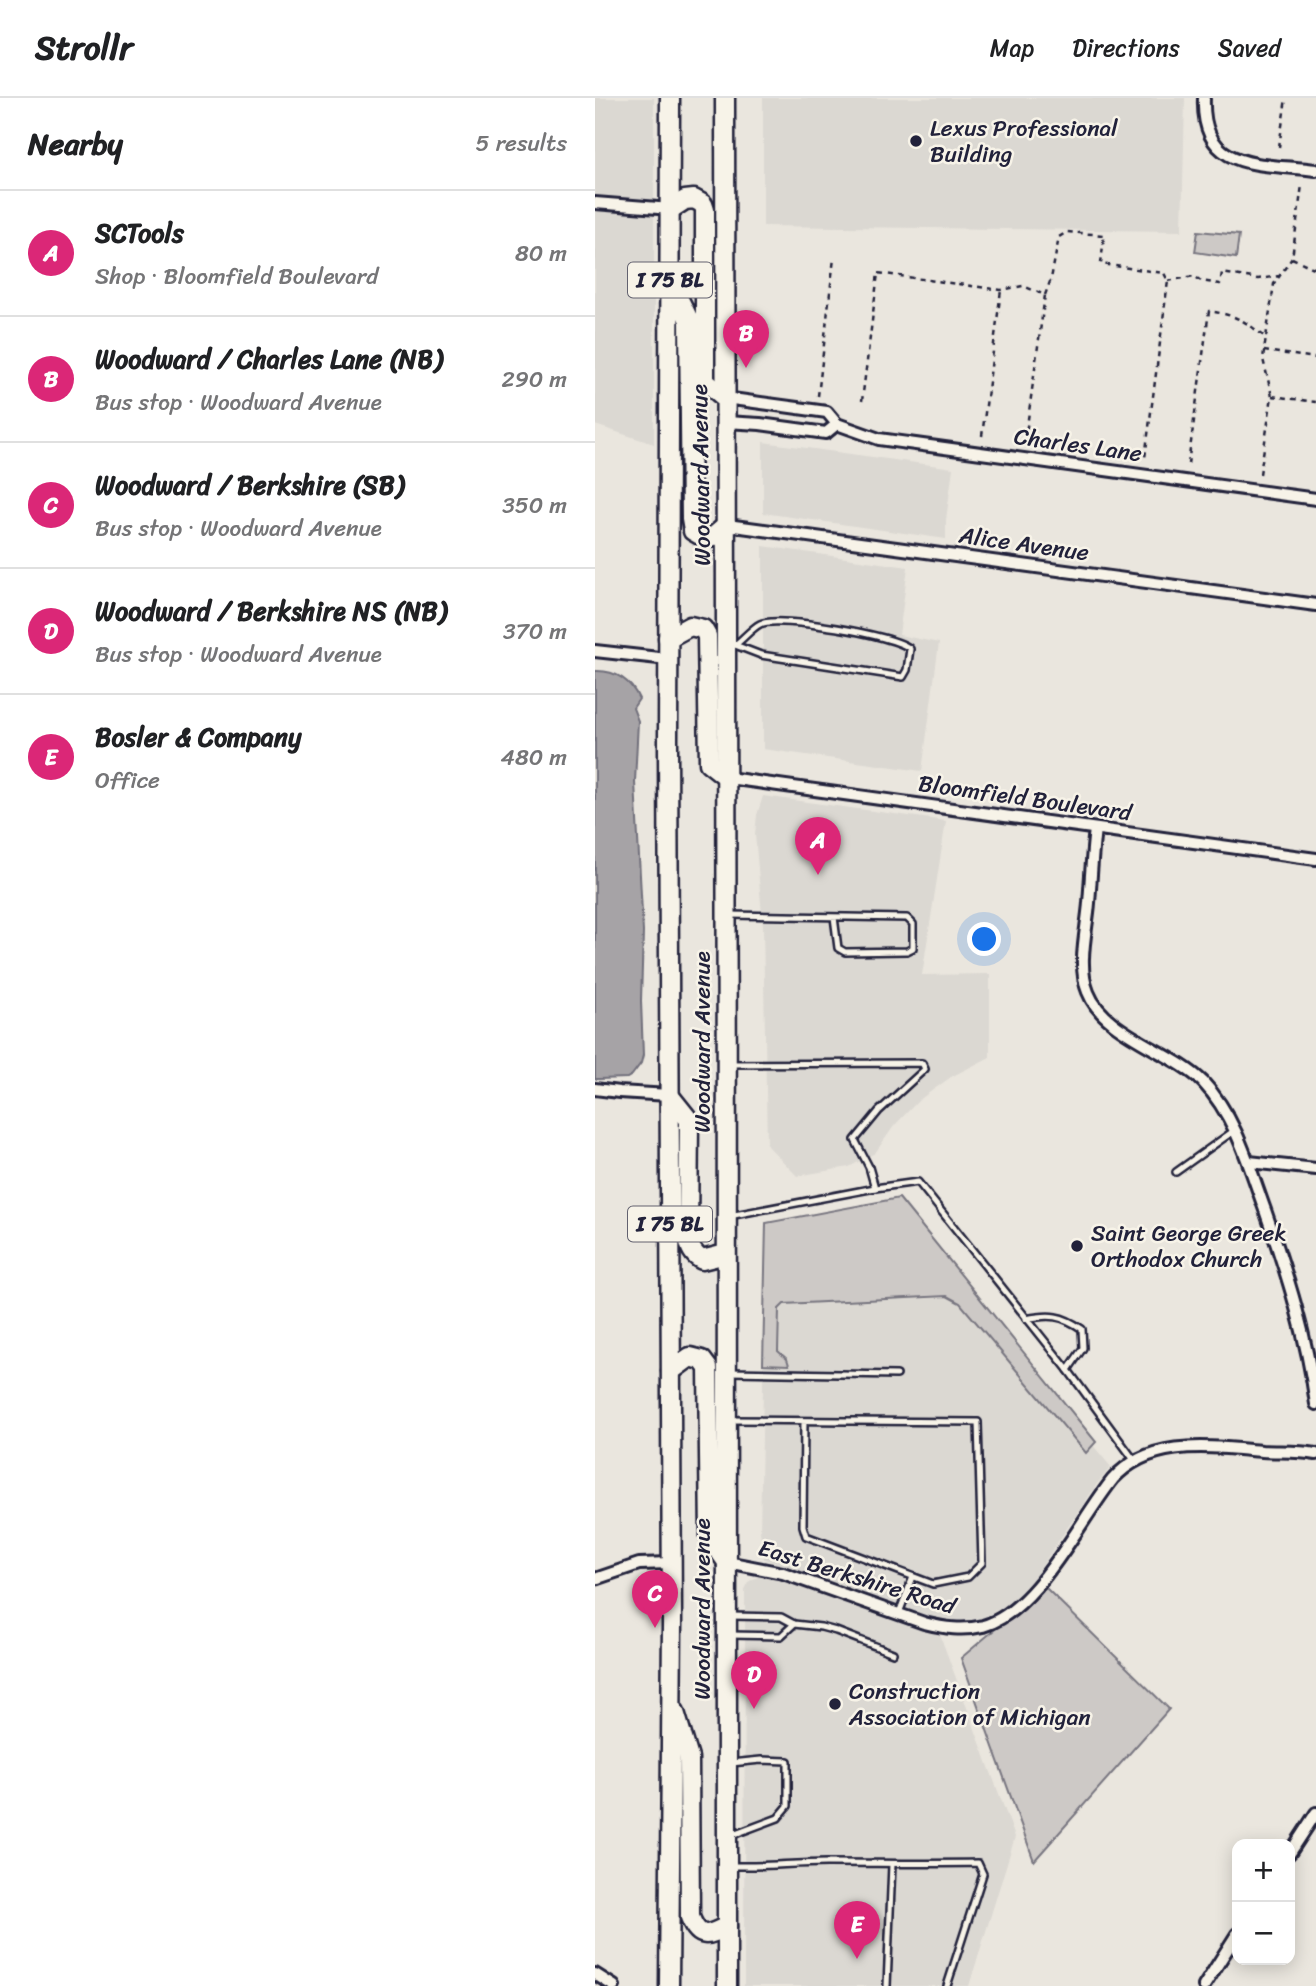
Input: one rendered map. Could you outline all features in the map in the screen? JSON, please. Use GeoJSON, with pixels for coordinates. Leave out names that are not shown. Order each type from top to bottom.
{"type":"FeatureCollection","features":[{"type":"Feature","properties":{"kind":"main road","name":"Woodward Avenue"},"geometry":{"type":"LineString","coordinates":[[669,1986],[670,98]]}},
{"type":"Feature","properties":{"kind":"main road","name":"Woodward Avenue"},"geometry":{"type":"LineString","coordinates":[[725,98],[725,422],[731,645],[726,1254],[718,1372],[718,1420],[727,1562],[727,1986]]}},
{"type":"Feature","properties":{"kind":"main road"},"geometry":{"type":"LineString","coordinates":[[671,209],[685,200],[694,199],[703,204],[705,210],[705,382],[725,398]]}},
{"type":"Feature","properties":{"kind":"main road"},"geometry":{"type":"LineString","coordinates":[[670,281],[689,320],[693,531],[705,538],[714,536],[727,525]]}},
{"type":"Feature","properties":{"kind":"main road"},"geometry":{"type":"LineString","coordinates":[[668,638],[690,626],[703,629],[707,636],[709,763],[728,778]]}},
{"type":"Feature","properties":{"kind":"main road"},"geometry":{"type":"LineString","coordinates":[[669,1095],[689,1120],[690,1246],[702,1260],[726,1254]]}},
{"type":"Feature","properties":{"kind":"main road"},"geometry":{"type":"LineString","coordinates":[[671,1371],[686,1359],[695,1357],[718,1372]]}},
{"type":"Feature","properties":{"kind":"main road"},"geometry":{"type":"LineString","coordinates":[[670,1696],[689,1758],[690,1917],[701,1934],[710,1935],[727,1926]]}},
{"type":"Feature","properties":{"kind":"street"},"geometry":{"type":"LineString","coordinates":[[1205,98],[1204,120],[1207,131],[1223,152],[1246,161],[1316,170]]}},
{"type":"Feature","properties":{"kind":"street"},"geometry":{"type":"LineString","coordinates":[[595,203],[671,209]]}},
{"type":"Feature","properties":{"kind":"street","name":"Charles Lane"},"geometry":{"type":"LineString","coordinates":[[725,398],[827,412],[837,424],[879,439],[1316,499]]}},
{"type":"Feature","properties":{"kind":"street"},"geometry":{"type":"LineString","coordinates":[[725,422],[826,433],[837,424]]}},
{"type":"Feature","properties":{"kind":"street","name":"Alice Avenue"},"geometry":{"type":"LineString","coordinates":[[727,525],[1316,605]]}},
{"type":"Feature","properties":{"kind":"street"},"geometry":{"type":"LineString","coordinates":[[595,651],[668,659]]}},
{"type":"Feature","properties":{"kind":"street","name":"Bloomfield Boulevard"},"geometry":{"type":"LineString","coordinates":[[728,778],[1316,859]]}},
{"type":"Feature","properties":{"kind":"street"},"geometry":{"type":"LineString","coordinates":[[1095,829],[1084,969],[1089,996],[1098,1009],[1114,1023],[1185,1066],[1219,1102],[1235,1130],[1249,1162],[1301,1321],[1316,1404]]}},
{"type":"Feature","properties":{"kind":"street"},"geometry":{"type":"LineString","coordinates":[[595,1089],[669,1095]]}},
{"type":"Feature","properties":{"kind":"street"},"geometry":{"type":"LineString","coordinates":[[1249,1162],[1316,1169]]}},
{"type":"Feature","properties":{"kind":"street","name":"East Berkshire Road"},"geometry":{"type":"LineString","coordinates":[[727,1562],[783,1573],[924,1623],[958,1629],[984,1626],[999,1620],[1039,1584],[1107,1487],[1120,1471],[1134,1460],[1150,1453],[1185,1448],[1316,1454]]}},
{"type":"Feature","properties":{"kind":"street"},"geometry":{"type":"LineString","coordinates":[[595,1579],[639,1564],[671,1563]]}},
{"type":"Feature","properties":{"kind":"street"},"geometry":{"type":"LineString","coordinates":[[1295,1846],[1316,1814]]}},
{"type":"Feature","properties":{"kind":"street"},"geometry":{"type":"LineString","coordinates":[[1204,1986],[1232,1942]]}},
{"type":"Feature","properties":{"kind":"street"},"geometry":{"type":"LineString","coordinates":[[595,1974],[614,1986]]}},
{"type":"Feature","properties":{"kind":"lane"},"geometry":{"type":"LineString","coordinates":[[708,645],[731,645],[761,656],[903,677],[907,670],[910,649],[905,644],[876,635],[781,620],[761,624],[731,645]]}},
{"type":"Feature","properties":{"kind":"lane"},"geometry":{"type":"LineString","coordinates":[[727,915],[907,918],[913,924],[913,948],[907,951],[845,952],[838,948],[834,917]]}},
{"type":"Feature","properties":{"kind":"lane"},"geometry":{"type":"LineString","coordinates":[[726,1064],[922,1063],[925,1069],[879,1111],[855,1140],[869,1167],[875,1188]]}},
{"type":"Feature","properties":{"kind":"lane"},"geometry":{"type":"LineString","coordinates":[[1176,1172],[1235,1130]]}},
{"type":"Feature","properties":{"kind":"lane"},"geometry":{"type":"LineString","coordinates":[[726,1217],[918,1182],[1068,1370],[1134,1460]]}},
{"type":"Feature","properties":{"kind":"lane"},"geometry":{"type":"LineString","coordinates":[[1026,1319],[1043,1315],[1065,1317],[1083,1329],[1083,1348],[1068,1370]]}},
{"type":"Feature","properties":{"kind":"lane"},"geometry":{"type":"LineString","coordinates":[[718,1372],[897,1375]]}},
{"type":"Feature","properties":{"kind":"lane"},"geometry":{"type":"LineString","coordinates":[[718,1420],[978,1422],[982,1563],[968,1577],[933,1584],[806,1536],[803,1526],[804,1421]]}},
{"type":"Feature","properties":{"kind":"lane"},"geometry":{"type":"LineString","coordinates":[[899,1614],[913,1577]]}},
{"type":"Feature","properties":{"kind":"lane"},"geometry":{"type":"LineString","coordinates":[[727,1616],[781,1618],[794,1624],[837,1631],[894,1653]]}},
{"type":"Feature","properties":{"kind":"lane"},"geometry":{"type":"LineString","coordinates":[[727,1635],[782,1636],[794,1624]]}},
{"type":"Feature","properties":{"kind":"lane"},"geometry":{"type":"LineString","coordinates":[[727,1764],[761,1760],[788,1761],[788,1806],[778,1818],[727,1837]]}},
{"type":"Feature","properties":{"kind":"lane"},"geometry":{"type":"LineString","coordinates":[[727,1866],[978,1863],[983,1874],[947,1986]]}},
{"type":"Feature","properties":{"kind":"lane"},"geometry":{"type":"LineString","coordinates":[[887,1986],[892,1864]]}},
{"type":"Feature","properties":{"kind":"path"},"geometry":{"type":"LineString","coordinates":[[1279,147],[1286,98]]}},
{"type":"Feature","properties":{"kind":"path"},"geometry":{"type":"LineString","coordinates":[[1260,474],[1272,396],[1262,359],[1274,284],[1292,258],[1301,185]]}},
{"type":"Feature","properties":{"kind":"path"},"geometry":{"type":"LineString","coordinates":[[1025,441],[1045,295],[1059,237],[1067,232],[1104,235],[1101,264],[1164,273],[1168,281],[1145,458]]}},
{"type":"Feature","properties":{"kind":"path"},"geometry":{"type":"LineString","coordinates":[[818,396],[834,258]]}},
{"type":"Feature","properties":{"kind":"path"},"geometry":{"type":"LineString","coordinates":[[1292,258],[1313,270],[1316,269]]}},
{"type":"Feature","properties":{"kind":"path"},"geometry":{"type":"LineString","coordinates":[[862,401],[878,273],[1001,290],[1023,286],[1045,295]]}},
{"type":"Feature","properties":{"kind":"path"},"geometry":{"type":"LineString","coordinates":[[1168,281],[1194,276],[1201,281],[1220,284],[1222,273],[1258,279],[1280,276]]}},
{"type":"Feature","properties":{"kind":"path"},"geometry":{"type":"LineString","coordinates":[[982,436],[1001,290]]}},
{"type":"Feature","properties":{"kind":"path"},"geometry":{"type":"LineString","coordinates":[[1188,464],[1209,311],[1238,318],[1266,338]]}},
{"type":"Feature","properties":{"kind":"path"},"geometry":{"type":"LineString","coordinates":[[1264,351],[1316,358]]}},
{"type":"Feature","properties":{"kind":"path"},"geometry":{"type":"LineString","coordinates":[[1272,396],[1316,402]]}},
{"type":"Feature","properties":{"kind":"shaded area"},"geometry":{"type":"Polygon","coordinates":[[[595,98],[654,98],[654,444],[595,425],[595,98]]]}},
{"type":"Feature","properties":{"kind":"shaded area"},"geometry":{"type":"Polygon","coordinates":[[[763,98],[1185,98],[1182,231],[763,226],[763,98]]]}},
{"type":"Feature","properties":{"kind":"shaded area"},"geometry":{"type":"Polygon","coordinates":[[[1198,231],[1239,235],[1236,258],[1195,252],[1198,231]]]}},
{"type":"Feature","properties":{"kind":"shaded area"},"geometry":{"type":"Polygon","coordinates":[[[763,442],[953,468],[946,539],[763,513],[763,442]]]}},
{"type":"Feature","properties":{"kind":"shaded area"},"geometry":{"type":"Polygon","coordinates":[[[763,546],[908,567],[899,635],[939,643],[922,771],[763,749],[763,546]]]}},
{"type":"Feature","properties":{"kind":"shaded area"},"geometry":{"type":"Polygon","coordinates":[[[595,671],[610,672],[622,678],[632,687],[639,699],[633,708],[638,721],[635,782],[643,932],[643,1055],[641,1063],[627,1078],[595,1079],[595,671]]]}},
{"type":"Feature","properties":{"kind":"shaded area"},"geometry":{"type":"Polygon","coordinates":[[[763,796],[946,821],[922,975],[990,974],[990,1057],[951,1077],[919,1100],[894,1126],[875,1153],[849,1167],[797,1176],[767,1145],[763,926],[755,834],[763,796]]]}},
{"type":"Feature","properties":{"kind":"shaded area"},"geometry":{"type":"Polygon","coordinates":[[[899,1198],[1096,1442],[1086,1453],[960,1303],[947,1296],[784,1304],[779,1309],[778,1351],[787,1359],[789,1365],[763,1364],[766,1223],[899,1198]]]}},
{"type":"Feature","properties":{"kind":"shaded area"},"geometry":{"type":"Polygon","coordinates":[[[765,1290],[966,1293],[1111,1467],[1033,1579],[1010,1603],[983,1618],[957,1623],[942,1621],[764,1559],[760,1531],[765,1290]]]}},
{"type":"Feature","properties":{"kind":"shaded area"},"geometry":{"type":"Polygon","coordinates":[[[759,1576],[817,1591],[940,1635],[1015,1837],[969,1986],[744,1986],[745,1591],[748,1582],[759,1576]]]}},
{"type":"Feature","properties":{"kind":"shaded area"},"geometry":{"type":"Polygon","coordinates":[[[1045,1587],[1169,1709],[1034,1861],[961,1658],[1045,1587]]]}},
{"type":"Feature","properties":{"kind":"place","name":"Lexus Professional Building"},"geometry":{"type":"Point","coordinates":[916,141]}},
{"type":"Feature","properties":{"kind":"place","name":"Woodward / Charles Lane (NB)"},"geometry":{"type":"Point","coordinates":[746,368]}},
{"type":"Feature","properties":{"kind":"place","name":"SCTools"},"geometry":{"type":"Point","coordinates":[818,875]}},
{"type":"Feature","properties":{"kind":"place","name":"Saint George Greek Orthodox Church"},"geometry":{"type":"Point","coordinates":[1077,1246]}},
{"type":"Feature","properties":{"kind":"place","name":"Woodward / Berkshire (SB)"},"geometry":{"type":"Point","coordinates":[655,1628]}},
{"type":"Feature","properties":{"kind":"place","name":"Construction Association of Michigan"},"geometry":{"type":"Point","coordinates":[835,1704]}},
{"type":"Feature","properties":{"kind":"place","name":"Woodward / Berkshire NS (NB)"},"geometry":{"type":"Point","coordinates":[754,1709]}},
{"type":"Feature","properties":{"kind":"place","name":"Bosler & Company"},"geometry":{"type":"Point","coordinates":[857,1959]}}]}
